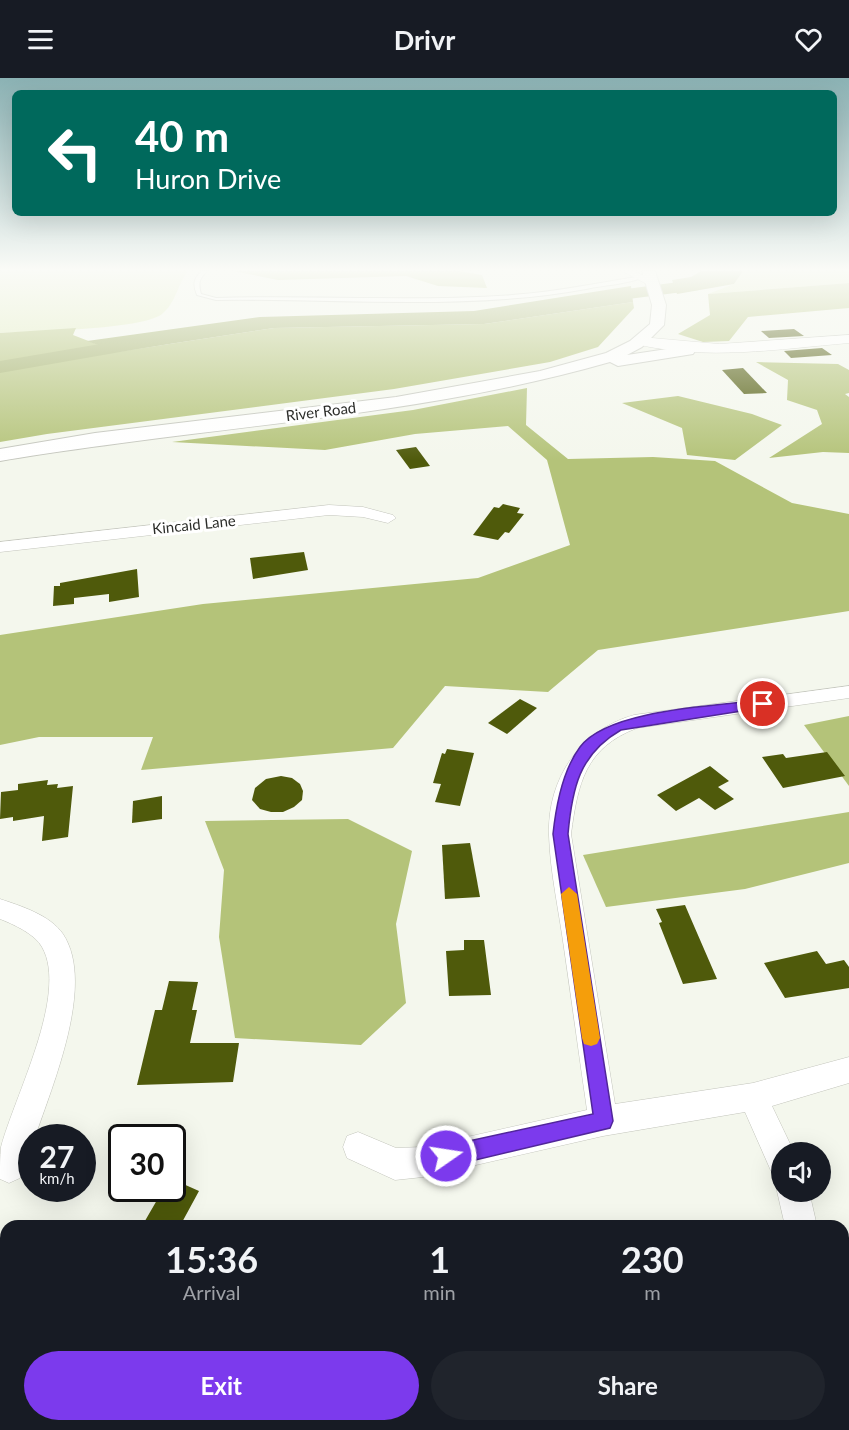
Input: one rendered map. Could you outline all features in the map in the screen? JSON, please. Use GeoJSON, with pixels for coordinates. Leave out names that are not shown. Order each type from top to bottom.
{"type":"FeatureCollection","features":[{"type":"Feature","properties":{"kind":"main road","name":"River Road"},"geometry":{"type":"LineString","coordinates":[[0,455],[127,435],[396,402],[542,376],[597,362],[639,342],[647,334]]}},
{"type":"Feature","properties":{"kind":"main road"},"geometry":{"type":"LineString","coordinates":[[665,334],[670,339],[692,349]]}},
{"type":"Feature","properties":{"kind":"main road"},"geometry":{"type":"LineString","coordinates":[[597,362],[692,349]]}},
{"type":"Feature","properties":{"kind":"street"},"geometry":{"type":"LineString","coordinates":[[639,342],[692,349],[849,339]]}},
{"type":"Feature","properties":{"kind":"street","name":"Kincaid Lane"},"geometry":{"type":"LineString","coordinates":[[0,547],[329,510],[363,512],[388,518]]}},
{"type":"Feature","properties":{"kind":"street"},"geometry":{"type":"LineString","coordinates":[[603,1121],[560,834],[563,808],[585,749],[608,732],[634,722],[849,692]]}},
{"type":"Feature","properties":{"kind":"street"},"geometry":{"type":"LineString","coordinates":[[0,909],[24,918],[53,940],[61,968],[63,991],[49,1051],[9,1167]]}},
{"type":"Feature","properties":{"kind":"street"},"geometry":{"type":"LineString","coordinates":[[358,1147],[395,1164],[423,1162],[603,1121],[753,1097],[849,1070]]}},
{"type":"Feature","properties":{"kind":"street"},"geometry":{"type":"LineString","coordinates":[[753,1097],[774,1142]]}},
{"type":"Feature","properties":{"kind":"street"},"geometry":{"type":"LineString","coordinates":[[796,1202],[800,1220]]}},
{"type":"Feature","properties":{"kind":"shaded area"},"geometry":{"type":"Polygon","coordinates":[[[0,334],[73,334],[117,352],[234,334],[610,334],[598,347],[550,362],[394,389],[0,442],[0,334]]]}},
{"type":"Feature","properties":{"kind":"shaded area"},"geometry":{"type":"Polygon","coordinates":[[[137,334],[234,334],[117,352],[87,341],[137,334]]]}},
{"type":"Feature","properties":{"kind":"shaded area"},"geometry":{"type":"Polygon","coordinates":[[[678,334],[734,334],[729,341],[703,342],[678,334]]]}},
{"type":"Feature","properties":{"kind":"shaded area"},"geometry":{"type":"Polygon","coordinates":[[[756,362],[838,364],[849,370],[849,393],[845,394],[849,397],[849,453],[823,452],[769,458],[822,424],[817,410],[787,400],[788,380],[756,362]]]}},
{"type":"Feature","properties":{"kind":"shaded area"},"geometry":{"type":"Polygon","coordinates":[[[527,388],[526,425],[568,459],[653,457],[715,461],[792,503],[849,514],[849,611],[598,650],[548,692],[445,686],[393,748],[141,770],[153,737],[39,737],[0,745],[0,635],[203,604],[478,578],[570,545],[547,460],[508,426],[415,434],[325,450],[172,442],[413,410],[527,388]]]}},
{"type":"Feature","properties":{"kind":"shaded area"},"geometry":{"type":"Polygon","coordinates":[[[678,396],[752,414],[782,425],[735,460],[687,455],[682,428],[622,403],[678,396]]]}},
{"type":"Feature","properties":{"kind":"shaded area"},"geometry":{"type":"Polygon","coordinates":[[[849,716],[849,786],[804,725],[849,716]]]}},
{"type":"Feature","properties":{"kind":"shaded area"},"geometry":{"type":"Polygon","coordinates":[[[849,812],[849,863],[745,889],[606,907],[583,855],[849,812]]]}},
{"type":"Feature","properties":{"kind":"shaded area"},"geometry":{"type":"Polygon","coordinates":[[[348,819],[412,851],[396,924],[406,1003],[361,1045],[235,1038],[219,937],[224,870],[205,821],[348,819]]]}},
{"type":"Feature","properties":{"kind":"building"},"geometry":{"type":"Polygon","coordinates":[[[765,334],[804,336],[769,338],[765,334]]]}},
{"type":"Feature","properties":{"kind":"building"},"geometry":{"type":"Polygon","coordinates":[[[822,348],[832,355],[791,358],[784,351],[822,348]]]}},
{"type":"Feature","properties":{"kind":"building"},"geometry":{"type":"Polygon","coordinates":[[[743,368],[767,393],[744,394],[722,370],[743,368]]]}},
{"type":"Feature","properties":{"kind":"building"},"geometry":{"type":"Polygon","coordinates":[[[416,447],[430,466],[410,469],[396,450],[416,447]]]}},
{"type":"Feature","properties":{"kind":"building"},"geometry":{"type":"Polygon","coordinates":[[[503,504],[520,508],[517,513],[524,514],[509,533],[505,532],[498,540],[473,535],[494,507],[499,508],[503,504]]]}},
{"type":"Feature","properties":{"kind":"building"},"geometry":{"type":"Polygon","coordinates":[[[304,552],[308,570],[253,579],[250,558],[304,552]]]}},
{"type":"Feature","properties":{"kind":"building"},"geometry":{"type":"Polygon","coordinates":[[[137,569],[139,597],[109,602],[109,594],[74,598],[74,604],[53,606],[54,586],[60,586],[60,583],[137,569]]]}},
{"type":"Feature","properties":{"kind":"building"},"geometry":{"type":"Polygon","coordinates":[[[520,699],[537,708],[507,734],[488,723],[520,699]]]}},
{"type":"Feature","properties":{"kind":"building"},"geometry":{"type":"Polygon","coordinates":[[[447,749],[474,753],[460,806],[435,802],[441,784],[433,783],[442,753],[445,754],[447,749]]]}},
{"type":"Feature","properties":{"kind":"building"},"geometry":{"type":"Polygon","coordinates":[[[827,752],[845,776],[783,788],[762,757],[783,754],[786,758],[827,752]]]}},
{"type":"Feature","properties":{"kind":"building"},"geometry":{"type":"Polygon","coordinates":[[[710,766],[729,781],[718,787],[734,799],[715,810],[699,798],[676,811],[657,795],[710,766]]]}},
{"type":"Feature","properties":{"kind":"building"},"geometry":{"type":"Polygon","coordinates":[[[281,776],[292,778],[300,784],[303,791],[302,800],[283,812],[260,809],[252,800],[255,788],[266,779],[281,776]]]}},
{"type":"Feature","properties":{"kind":"building"},"geometry":{"type":"Polygon","coordinates":[[[48,780],[47,785],[58,784],[57,788],[73,786],[68,837],[42,841],[44,816],[13,821],[13,817],[0,819],[1,792],[18,790],[18,784],[48,780]]]}},
{"type":"Feature","properties":{"kind":"building"},"geometry":{"type":"Polygon","coordinates":[[[162,796],[162,819],[132,823],[133,801],[162,796]]]}},
{"type":"Feature","properties":{"kind":"building"},"geometry":{"type":"Polygon","coordinates":[[[470,843],[480,897],[445,899],[442,845],[470,843]]]}},
{"type":"Feature","properties":{"kind":"building"},"geometry":{"type":"Polygon","coordinates":[[[685,905],[717,979],[683,984],[659,923],[662,922],[656,909],[685,905]]]}},
{"type":"Feature","properties":{"kind":"building"},"geometry":{"type":"Polygon","coordinates":[[[464,940],[484,940],[491,995],[449,996],[446,951],[464,950],[464,940]]]}},
{"type":"Feature","properties":{"kind":"building"},"geometry":{"type":"Polygon","coordinates":[[[817,951],[826,964],[844,960],[849,967],[849,988],[785,998],[764,963],[817,951]]]}},
{"type":"Feature","properties":{"kind":"building"},"geometry":{"type":"Polygon","coordinates":[[[169,981],[198,982],[192,1010],[197,1010],[190,1043],[239,1043],[233,1082],[137,1085],[155,1010],[162,1010],[169,981]]]}},
{"type":"Feature","properties":{"kind":"building"},"geometry":{"type":"Polygon","coordinates":[[[186,1185],[199,1191],[183,1220],[145,1220],[156,1202],[186,1202],[186,1185]]]}},
{"type":"Feature","properties":{"kind":"waterway"},"geometry":{"type":"LineString","coordinates":[[0,367],[159,340]]}},
{"type":"Feature","properties":{"kind":"slow traffic"},"geometry":{"type":"LineString","coordinates":[[569,894],[591,1038]]}},
{"type":"Feature","properties":{"kind":"route"},"geometry":{"type":"LineString","coordinates":[[446,1156],[603,1121],[560,834],[563,808],[585,749],[599,736],[616,727],[634,722],[763,704]]}}]}
